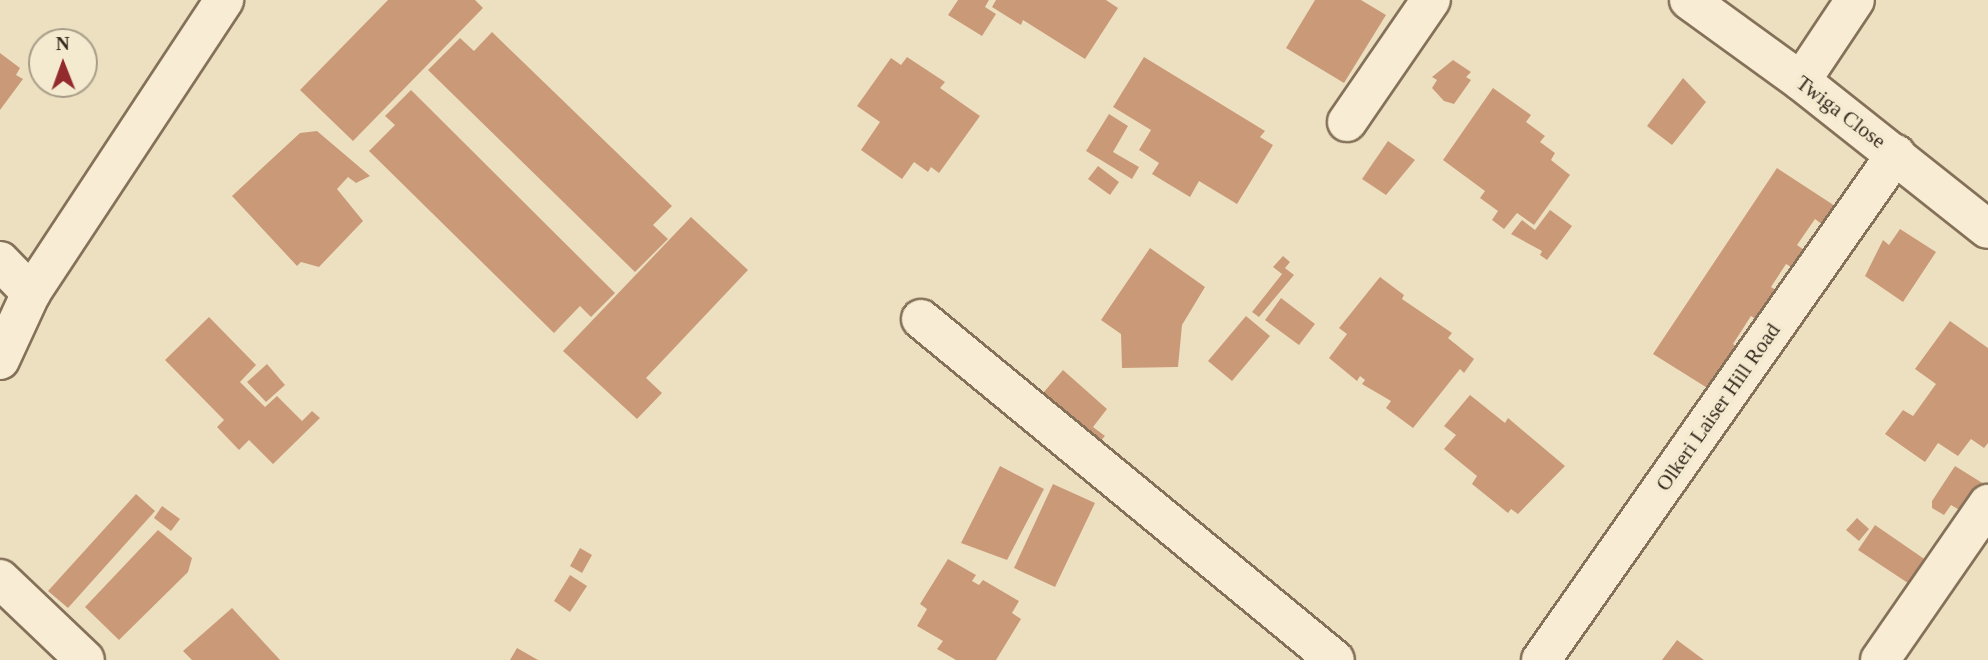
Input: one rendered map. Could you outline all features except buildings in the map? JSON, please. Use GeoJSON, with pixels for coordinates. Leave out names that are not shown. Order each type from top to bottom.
{"type":"FeatureCollection","features":[{"type":"Feature","properties":{"kind":"street"},"geometry":{"type":"LineString","coordinates":[[0,360],[31,293],[224,0]]}},
{"type":"Feature","properties":{"kind":"street"},"geometry":{"type":"LineString","coordinates":[[1347,122],[1431,0]]}},
{"type":"Feature","properties":{"kind":"street","name":"Twiga Close"},"geometry":{"type":"LineString","coordinates":[[1689,0],[1801,81],[1988,229]]}},
{"type":"Feature","properties":{"kind":"street"},"geometry":{"type":"LineString","coordinates":[[1801,81],[1855,0]]}},
{"type":"Feature","properties":{"kind":"street","name":"Olkeri Laiser Hill Road"},"geometry":{"type":"LineString","coordinates":[[1541,660],[1896,154]]}},
{"type":"Feature","properties":{"kind":"street"},"geometry":{"type":"LineString","coordinates":[[0,261],[31,293]]}},
{"type":"Feature","properties":{"kind":"street"},"geometry":{"type":"LineString","coordinates":[[921,319],[1335,660]]}},
{"type":"Feature","properties":{"kind":"street"},"geometry":{"type":"LineString","coordinates":[[1880,660],[1988,504]]}},
{"type":"Feature","properties":{"kind":"street"},"geometry":{"type":"LineString","coordinates":[[0,579],[85,660]]}}]}
